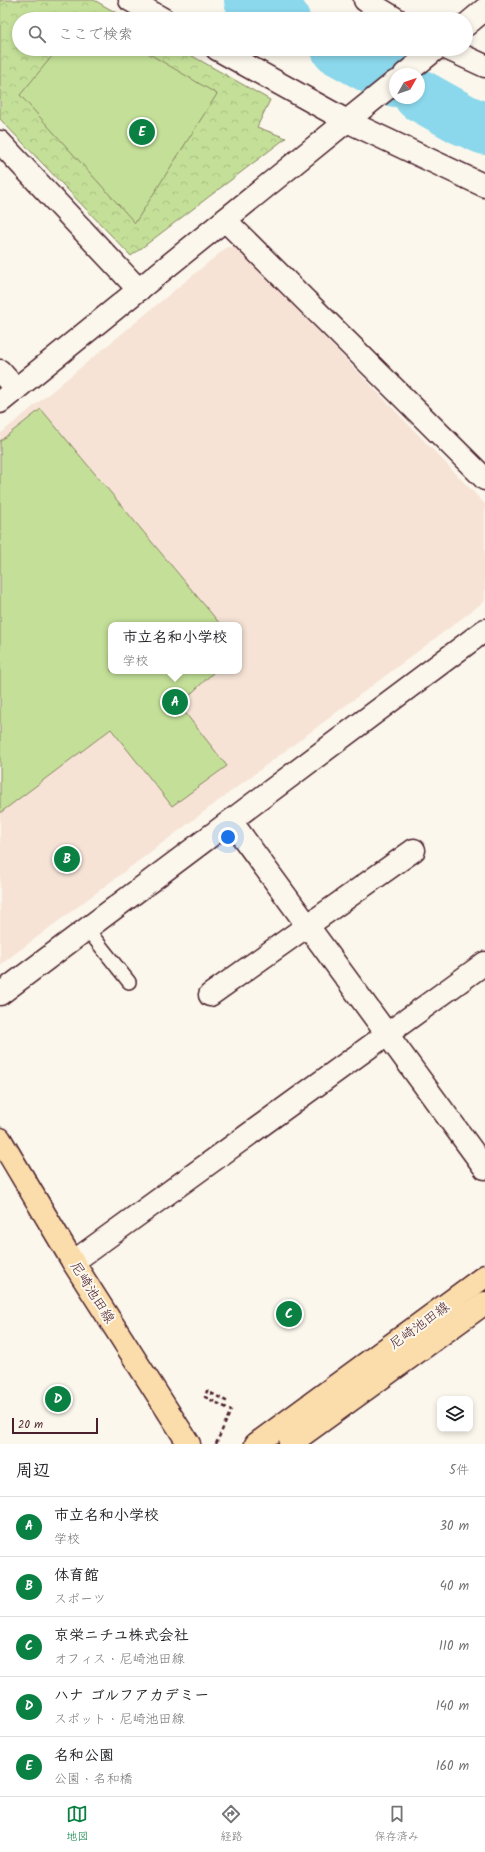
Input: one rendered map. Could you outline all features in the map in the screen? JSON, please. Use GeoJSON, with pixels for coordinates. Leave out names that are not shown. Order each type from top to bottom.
{"type":"FeatureCollection","features":[{"type":"Feature","properties":{"kind":"main road","name":"尼崎池田線"},"geometry":{"type":"LineString","coordinates":[[0,1139],[73,1262],[188,1444]]}},
{"type":"Feature","properties":{"kind":"main road","name":"尼崎池田線"},"geometry":{"type":"LineString","coordinates":[[256,1444],[485,1276]]}},
{"type":"Feature","properties":{"kind":"main road","name":"尼崎池田線"},"geometry":{"type":"LineString","coordinates":[[290,1444],[485,1303]]}},
{"type":"Feature","properties":{"kind":"street"},"geometry":{"type":"LineString","coordinates":[[130,0],[151,12]]}},
{"type":"Feature","properties":{"kind":"street"},"geometry":{"type":"LineString","coordinates":[[365,0],[385,12]]}},
{"type":"Feature","properties":{"kind":"street"},"geometry":{"type":"LineString","coordinates":[[473,19],[485,9]]}},
{"type":"Feature","properties":{"kind":"street"},"geometry":{"type":"LineString","coordinates":[[230,56],[347,121],[485,186]]}},
{"type":"Feature","properties":{"kind":"street"},"geometry":{"type":"LineString","coordinates":[[413,68],[430,56]]}},
{"type":"Feature","properties":{"kind":"street"},"geometry":{"type":"LineString","coordinates":[[453,56],[485,66]]}},
{"type":"Feature","properties":{"kind":"street"},"geometry":{"type":"LineString","coordinates":[[0,371],[8,395],[389,87]]}},
{"type":"Feature","properties":{"kind":"street"},"geometry":{"type":"LineString","coordinates":[[0,142],[139,290]]}},
{"type":"Feature","properties":{"kind":"street"},"geometry":{"type":"LineString","coordinates":[[225,220],[485,479]]}},
{"type":"Feature","properties":{"kind":"street"},"geometry":{"type":"LineString","coordinates":[[0,994],[485,630]]}},
{"type":"Feature","properties":{"kind":"street"},"geometry":{"type":"LineString","coordinates":[[231,821],[386,1035],[485,1168]]}},
{"type":"Feature","properties":{"kind":"street"},"geometry":{"type":"LineString","coordinates":[[210,995],[414,850]]}},
{"type":"Feature","properties":{"kind":"street"},"geometry":{"type":"LineString","coordinates":[[73,1262],[485,963]]}},
{"type":"Feature","properties":{"kind":"lane"},"geometry":{"type":"LineString","coordinates":[[87,929],[129,982]]}},
{"type":"Feature","properties":{"kind":"path"},"geometry":{"type":"LineString","coordinates":[[216,1444],[232,1410],[205,1397],[207,1392],[228,1402]]}},
{"type":"Feature","properties":{"kind":"shaded area"},"geometry":{"type":"Polygon","coordinates":[[[227,247],[238,247],[485,504],[485,601],[0,965],[0,434],[227,247]]]}},
{"type":"Feature","properties":{"kind":"green space"},"geometry":{"type":"Polygon","coordinates":[[[0,0],[94,0],[115,12],[12,12],[12,56],[192,56],[270,100],[257,127],[286,138],[131,256],[0,119],[0,0]]]}},
{"type":"Feature","properties":{"kind":"green space"},"geometry":{"type":"Polygon","coordinates":[[[52,56],[153,56],[217,94],[135,223],[20,95],[52,56]]]}},
{"type":"Feature","properties":{"kind":"green space"},"geometry":{"type":"Polygon","coordinates":[[[41,409],[218,622],[108,622],[108,674],[212,674],[179,705],[227,766],[172,806],[111,729],[0,813],[0,441],[41,409]]]}},
{"type":"Feature","properties":{"kind":"waterway"},"geometry":{"type":"LineString","coordinates":[[250,0],[271,12]]}},
{"type":"Feature","properties":{"kind":"waterway"},"geometry":{"type":"LineString","coordinates":[[256,4],[260,0]]}},
{"type":"Feature","properties":{"kind":"waterway"},"geometry":{"type":"LineString","coordinates":[[350,56],[389,78]]}},
{"type":"Feature","properties":{"kind":"waterway"},"geometry":{"type":"LineString","coordinates":[[425,98],[462,119],[485,129]]}},
{"type":"Feature","properties":{"kind":"place","name":"名和公園"},"geometry":{"type":"Point","coordinates":[142,132]}},
{"type":"Feature","properties":{"kind":"place","name":"市立名和小学校"},"geometry":{"type":"Point","coordinates":[175,702]}},
{"type":"Feature","properties":{"kind":"place","name":"体育館"},"geometry":{"type":"Point","coordinates":[67,859]}},
{"type":"Feature","properties":{"kind":"place","name":"京栄ニチユ株式会社"},"geometry":{"type":"Point","coordinates":[289,1314]}},
{"type":"Feature","properties":{"kind":"place","name":"ハナ ゴルフアカデミー"},"geometry":{"type":"Point","coordinates":[58,1399]}}]}
